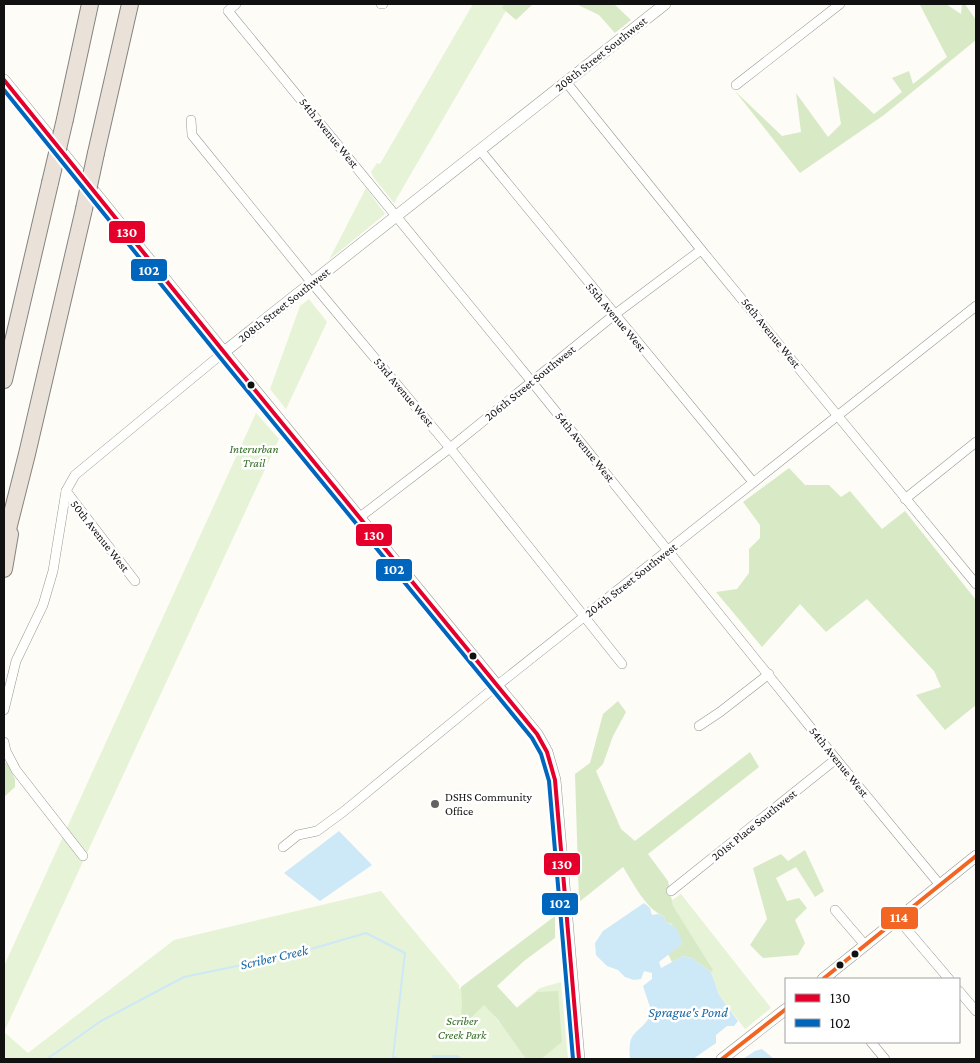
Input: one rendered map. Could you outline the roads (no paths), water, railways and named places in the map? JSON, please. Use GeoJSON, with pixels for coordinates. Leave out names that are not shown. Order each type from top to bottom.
{"type":"FeatureCollection","features":[{"type":"Feature","properties":{"kind":"highway"},"geometry":{"type":"LineString","coordinates":[[4,380],[90,4]]}},
{"type":"Feature","properties":{"kind":"highway"},"geometry":{"type":"LineString","coordinates":[[4,545],[130,4]]}},
{"type":"Feature","properties":{"kind":"highway"},"geometry":{"type":"LineString","coordinates":[[4,570],[16,500]]}},
{"type":"Feature","properties":{"kind":"street","name":"54th Avenue West"},"geometry":{"type":"LineString","coordinates":[[236,4],[228,11],[397,216],[940,885]]}},
{"type":"Feature","properties":{"kind":"street","name":"208th Street Southwest"},"geometry":{"type":"LineString","coordinates":[[4,710],[16,661],[43,605],[53,571],[66,491],[75,475],[224,352],[665,4]]}},
{"type":"Feature","properties":{"kind":"street"},"geometry":{"type":"LineString","coordinates":[[736,85],[840,4]]}},
{"type":"Feature","properties":{"kind":"street"},"geometry":{"type":"LineString","coordinates":[[4,80],[224,352],[530,724],[547,752],[555,780],[579,1059]]}},
{"type":"Feature","properties":{"kind":"street","name":"56th Avenue West"},"geometry":{"type":"LineString","coordinates":[[566,82],[905,499],[975,581]]}},
{"type":"Feature","properties":{"kind":"street","name":"53rd Avenue West"},"geometry":{"type":"LineString","coordinates":[[191,120],[192,135],[312,283],[450,448],[622,664]]}},
{"type":"Feature","properties":{"kind":"street","name":"55th Avenue West"},"geometry":{"type":"LineString","coordinates":[[480,150],[753,482]]}},
{"type":"Feature","properties":{"kind":"street","name":"206th Street Southwest"},"geometry":{"type":"LineString","coordinates":[[360,517],[450,448],[614,315],[701,250]]}},
{"type":"Feature","properties":{"kind":"street","name":"204th Street Southwest"},"geometry":{"type":"LineString","coordinates":[[283,848],[298,836],[317,832],[584,616],[976,306]]}},
{"type":"Feature","properties":{"kind":"street"},"geometry":{"type":"LineString","coordinates":[[905,499],[976,442]]}},
{"type":"Feature","properties":{"kind":"street","name":"50th Avenue West"},"geometry":{"type":"LineString","coordinates":[[66,491],[135,581]]}},
{"type":"Feature","properties":{"kind":"street"},"geometry":{"type":"LineString","coordinates":[[699,726],[769,674]]}},
{"type":"Feature","properties":{"kind":"street"},"geometry":{"type":"LineString","coordinates":[[4,742],[6,751],[16,770],[83,856]]}},
{"type":"Feature","properties":{"kind":"street","name":"201st Place Southwest"},"geometry":{"type":"LineString","coordinates":[[671,891],[836,759]]}},
{"type":"Feature","properties":{"kind":"street"},"geometry":{"type":"LineString","coordinates":[[825,978],[976,856]]}},
{"type":"Feature","properties":{"kind":"street"},"geometry":{"type":"LineString","coordinates":[[835,910],[865,945]]}},
{"type":"Feature","properties":{"kind":"street"},"geometry":{"type":"LineString","coordinates":[[898,919],[948,978]]}},
{"type":"Feature","properties":{"kind":"street"},"geometry":{"type":"LineString","coordinates":[[960,992],[976,1012]]}},
{"type":"Feature","properties":{"kind":"street"},"geometry":{"type":"LineString","coordinates":[[722,1059],[785,1010]]}},
{"type":"Feature","properties":{"kind":"street"},"geometry":{"type":"LineString","coordinates":[[872,1043],[885,1059]]}},
{"type":"Feature","properties":{"kind":"water"},"geometry":{"type":"Polygon","coordinates":[[[339,831],[372,865],[320,901],[284,873],[339,831]]]}},
{"type":"Feature","properties":{"kind":"water","name":"Sprague's Pond"},"geometry":{"type":"Polygon","coordinates":[[[644,903],[650,908],[652,915],[664,916],[665,922],[673,925],[679,932],[681,939],[682,944],[659,962],[661,968],[683,956],[692,958],[711,972],[719,995],[738,1021],[734,1026],[727,1026],[716,1035],[716,1043],[693,1059],[630,1059],[632,1036],[652,1013],[643,986],[652,979],[652,973],[644,971],[641,979],[634,980],[625,977],[618,970],[607,966],[596,955],[595,943],[603,931],[644,903]]]}},
{"type":"Feature","properties":{"kind":"water"},"geometry":{"type":"Polygon","coordinates":[[[762,1049],[774,1059],[743,1059],[755,1051],[762,1049]]]}},
{"type":"Feature","properties":{"kind":"water"},"geometry":{"type":"Polygon","coordinates":[[[432,1055],[457,1055],[464,1059],[433,1059],[432,1055]]]}},
{"type":"Feature","properties":{"kind":"waterway","name":"Scriber Creek"},"geometry":{"type":"LineString","coordinates":[[47,1059],[101,1021],[184,977],[294,954],[366,933],[405,953],[393,1057],[400,1059]]}},
{"type":"Feature","properties":{"kind":"place","name":"DSHS Community Office"},"geometry":{"type":"Point","coordinates":[435,804]}},
{"type":"Feature","properties":{"kind":"park label","name":"Interurban Trail"},"geometry":{"type":"Point","coordinates":[254,456]}},
{"type":"Feature","properties":{"kind":"park label","name":"Scriber Creek Park"},"geometry":{"type":"Point","coordinates":[462,1028]}}]}
